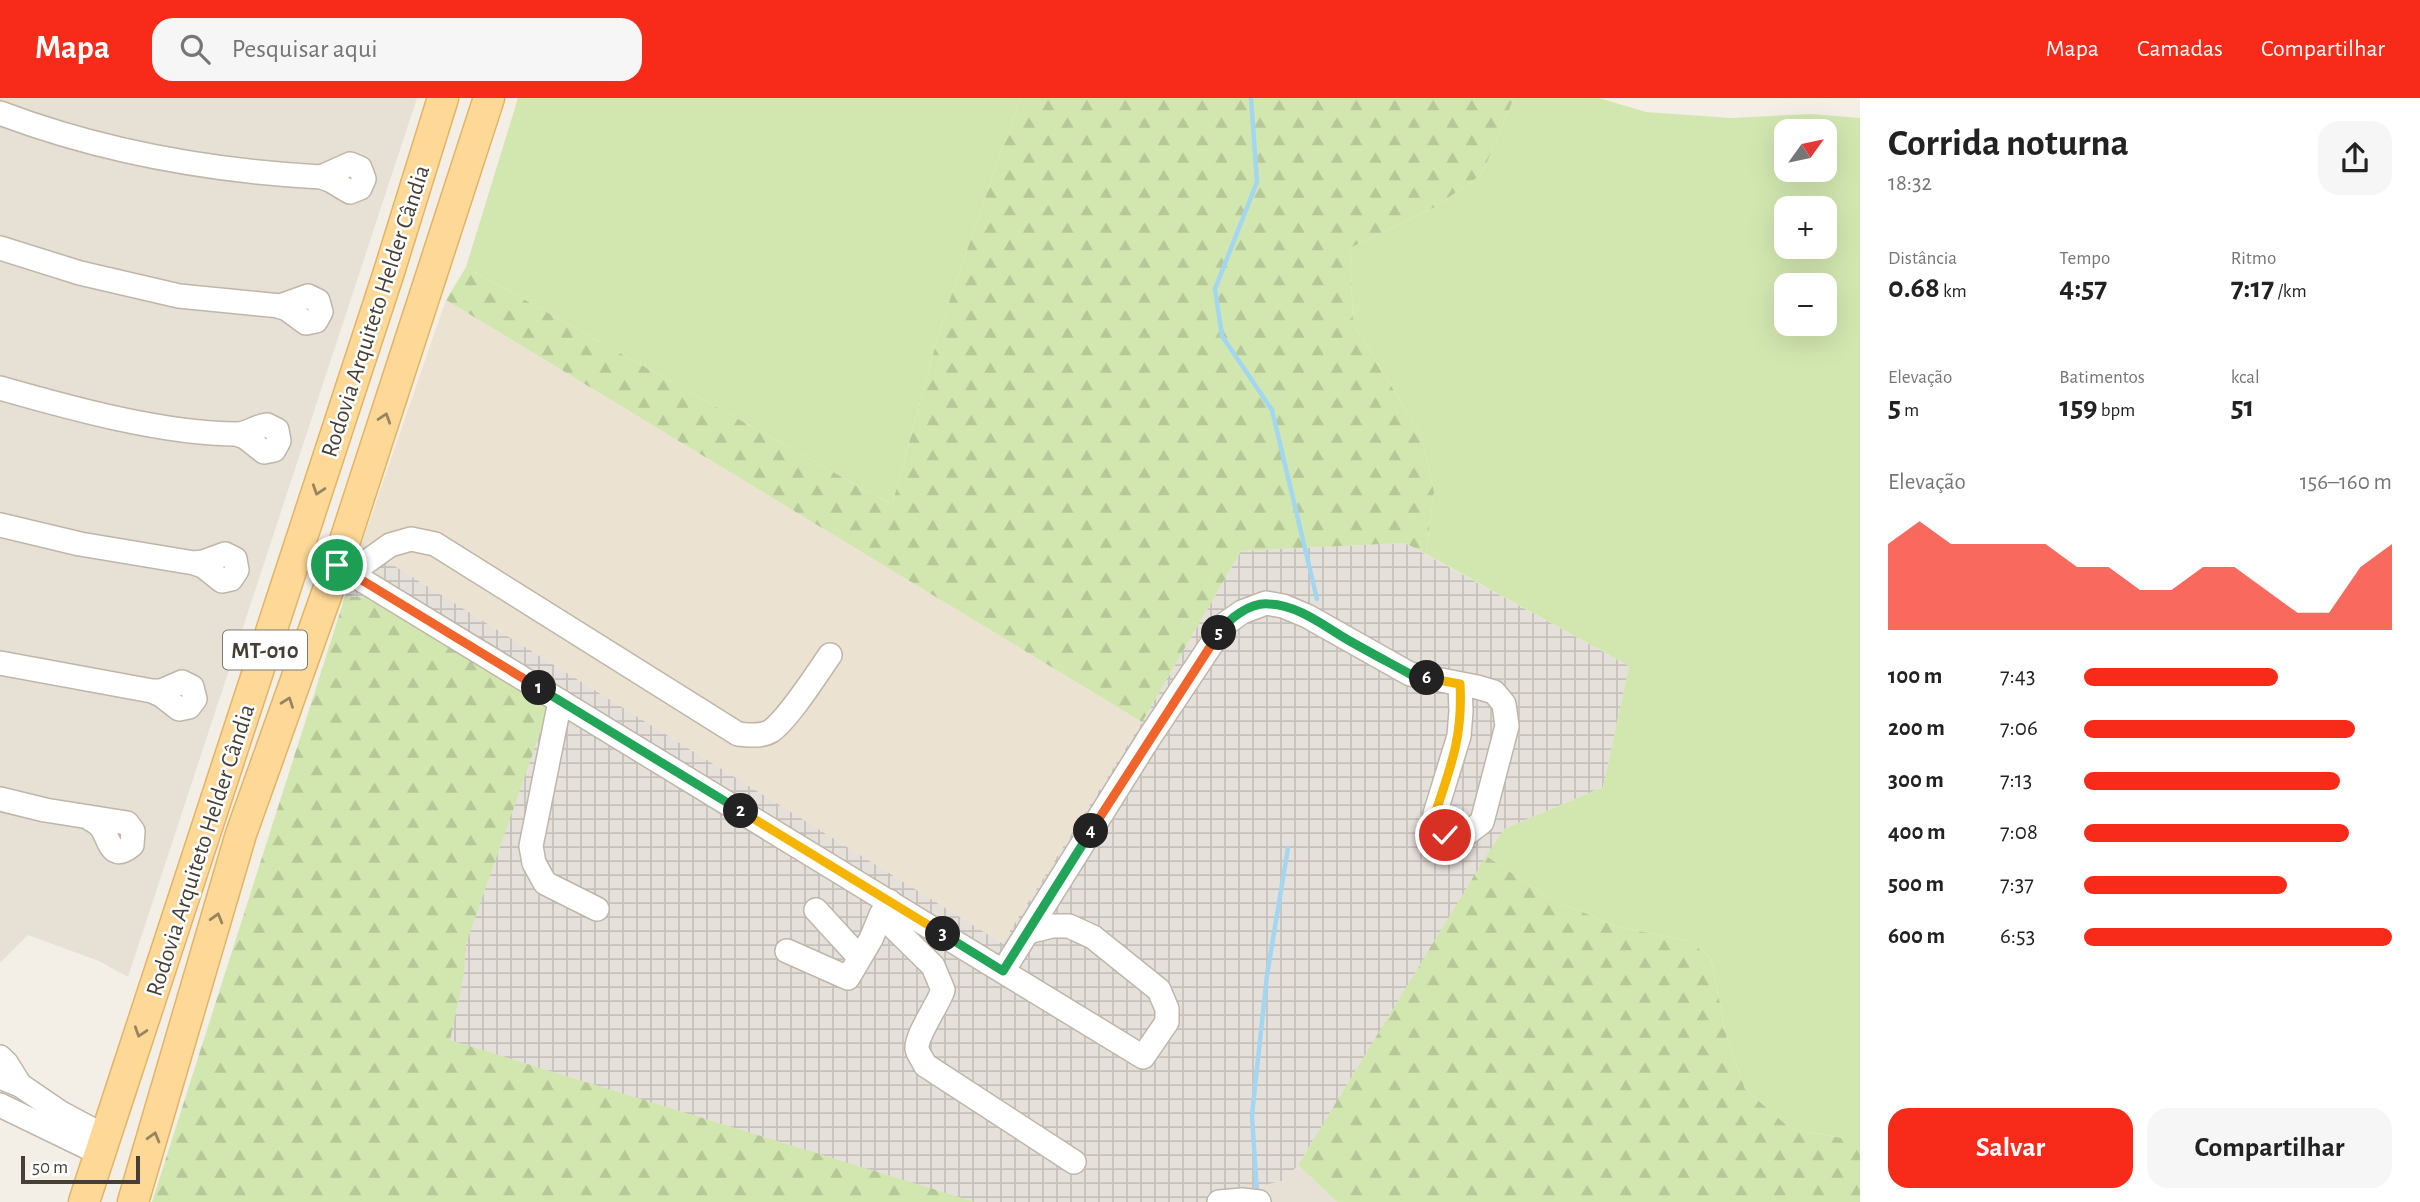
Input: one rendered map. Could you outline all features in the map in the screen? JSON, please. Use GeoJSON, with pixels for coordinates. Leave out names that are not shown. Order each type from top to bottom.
{"type":"FeatureCollection","features":[{"type":"Feature","properties":{"kind":"main road","name":"Rodovia Arquiteto Helder Cândia"},"geometry":{"type":"LineString","coordinates":[[84,1202],[384,288],[443,98]]}},
{"type":"Feature","properties":{"kind":"main road","name":"Rodovia Arquiteto Helder Cândia"},"geometry":{"type":"LineString","coordinates":[[133,1202],[241,834],[344,569],[489,98]]}},
{"type":"Feature","properties":{"kind":"street"},"geometry":{"type":"LineString","coordinates":[[0,113],[54,131],[151,156],[250,173],[321,177]]}},
{"type":"Feature","properties":{"kind":"street"},"geometry":{"type":"LineString","coordinates":[[0,248],[80,273],[179,296],[278,306]]}},
{"type":"Feature","properties":{"kind":"street"},"geometry":{"type":"LineString","coordinates":[[0,388],[141,422],[199,432],[236,434]]}},
{"type":"Feature","properties":{"kind":"street"},"geometry":{"type":"LineString","coordinates":[[0,525],[80,544],[194,563]]}},
{"type":"Feature","properties":{"kind":"street"},"geometry":{"type":"LineString","coordinates":[[344,569],[390,545],[411,539],[435,544],[738,734],[755,736],[770,731],[793,707],[830,655]]}},
{"type":"Feature","properties":{"kind":"street"},"geometry":{"type":"LineString","coordinates":[[344,569],[560,701],[885,908],[1003,971],[1143,1057],[1167,1022],[1167,1009],[1159,990],[1093,937],[1069,926],[1052,926],[1027,932]]}},
{"type":"Feature","properties":{"kind":"street"},"geometry":{"type":"LineString","coordinates":[[1003,971],[1149,738],[1225,624],[1242,611],[1266,603],[1283,606],[1307,616],[1410,674],[1460,684],[1494,692],[1504,704],[1507,726],[1482,822],[1461,838],[1445,835],[1437,825],[1435,814],[1459,736],[1460,684]]}},
{"type":"Feature","properties":{"kind":"street"},"geometry":{"type":"LineString","coordinates":[[0,663],[152,691]]}},
{"type":"Feature","properties":{"kind":"street"},"geometry":{"type":"LineString","coordinates":[[560,701],[531,846],[534,863],[545,883],[597,909]]}},
{"type":"Feature","properties":{"kind":"street"},"geometry":{"type":"LineString","coordinates":[[0,799],[89,818]]}},
{"type":"Feature","properties":{"kind":"street"},"geometry":{"type":"LineString","coordinates":[[787,951],[848,978],[871,939],[885,908]]}},
{"type":"Feature","properties":{"kind":"street"},"geometry":{"type":"LineString","coordinates":[[885,908],[933,966],[943,990],[938,1005],[919,1038],[917,1050],[925,1065],[1074,1162]]}},
{"type":"Feature","properties":{"kind":"street"},"geometry":{"type":"LineString","coordinates":[[816,910],[859,957]]}},
{"type":"Feature","properties":{"kind":"street"},"geometry":{"type":"LineString","coordinates":[[0,1057],[7,1064],[10,1081],[5,1107],[103,1145]]}},
{"type":"Feature","properties":{"kind":"street"},"geometry":{"type":"LineString","coordinates":[[10,1081],[61,1113],[103,1145]]}},
{"type":"Feature","properties":{"kind":"street"},"geometry":{"type":"LineString","coordinates":[[1219,1202],[1259,1202]]}},
{"type":"Feature","properties":{"kind":"shaded area"},"geometry":{"type":"Polygon","coordinates":[[[0,98],[417,98],[128,977],[99,961],[28,935],[0,963],[0,98]]]}},
{"type":"Feature","properties":{"kind":"shaded area"},"geometry":{"type":"Polygon","coordinates":[[[446,300],[1142,722],[1002,943],[361,545],[446,300]]]}},
{"type":"Feature","properties":{"kind":"shaded area"},"geometry":{"type":"Polygon","coordinates":[[[1405,543],[1629,666],[1603,787],[1504,829],[1298,1165],[1285,1180],[1199,1202],[969,1202],[224,988],[361,545],[1002,943],[1142,722],[1241,551],[1405,543]]]}},
{"type":"Feature","properties":{"kind":"shaded area"},"geometry":{"type":"Polygon","coordinates":[[[1298,1165],[1337,1202],[1199,1202],[1285,1180],[1298,1165]]]}},
{"type":"Feature","properties":{"kind":"green space"},"geometry":{"type":"Polygon","coordinates":[[[518,98],[1020,98],[942,322],[892,505],[466,267],[518,98]]]}},
{"type":"Feature","properties":{"kind":"green space"},"geometry":{"type":"Polygon","coordinates":[[[1020,98],[1514,98],[1482,174],[1435,207],[1350,248],[1353,323],[1422,437],[1434,492],[1426,554],[1405,543],[1241,551],[1142,722],[446,300],[466,267],[892,505],[942,322],[1020,98]]]}},
{"type":"Feature","properties":{"kind":"green space"},"geometry":{"type":"Polygon","coordinates":[[[1514,98],[1599,98],[1646,112],[1731,118],[1810,114],[1860,118],[1860,1138],[1842,1138],[1791,1129],[1745,1089],[1727,1039],[1711,959],[1690,941],[1618,927],[1551,899],[1486,856],[1504,829],[1603,787],[1629,666],[1426,554],[1434,492],[1422,437],[1353,323],[1350,248],[1435,207],[1482,174],[1514,98]]]}},
{"type":"Feature","properties":{"kind":"green space"},"geometry":{"type":"Polygon","coordinates":[[[345,597],[371,597],[546,701],[548,710],[466,944],[464,975],[450,1040],[975,1202],[152,1202],[345,597]]]}},
{"type":"Feature","properties":{"kind":"green space"},"geometry":{"type":"Polygon","coordinates":[[[1486,856],[1551,899],[1618,927],[1690,941],[1711,959],[1727,1039],[1745,1089],[1791,1129],[1842,1138],[1860,1138],[1860,1202],[1337,1202],[1298,1165],[1486,856]]]}},
{"type":"Feature","properties":{"kind":"waterway"},"geometry":{"type":"LineString","coordinates":[[1251,98],[1257,182],[1215,289],[1222,336],[1272,410],[1317,599]]}},
{"type":"Feature","properties":{"kind":"waterway"},"geometry":{"type":"LineString","coordinates":[[1257,1194],[1252,1115],[1267,975],[1288,848]]}},
{"type":"Feature","properties":{"kind":"route"},"geometry":{"type":"LineString","coordinates":[[337,565],[1003,971],[1149,738],[1225,624],[1242,611],[1266,603],[1283,606],[1307,616],[1410,674],[1460,684],[1459,736],[1435,814],[1437,825],[1445,835]]}}]}
